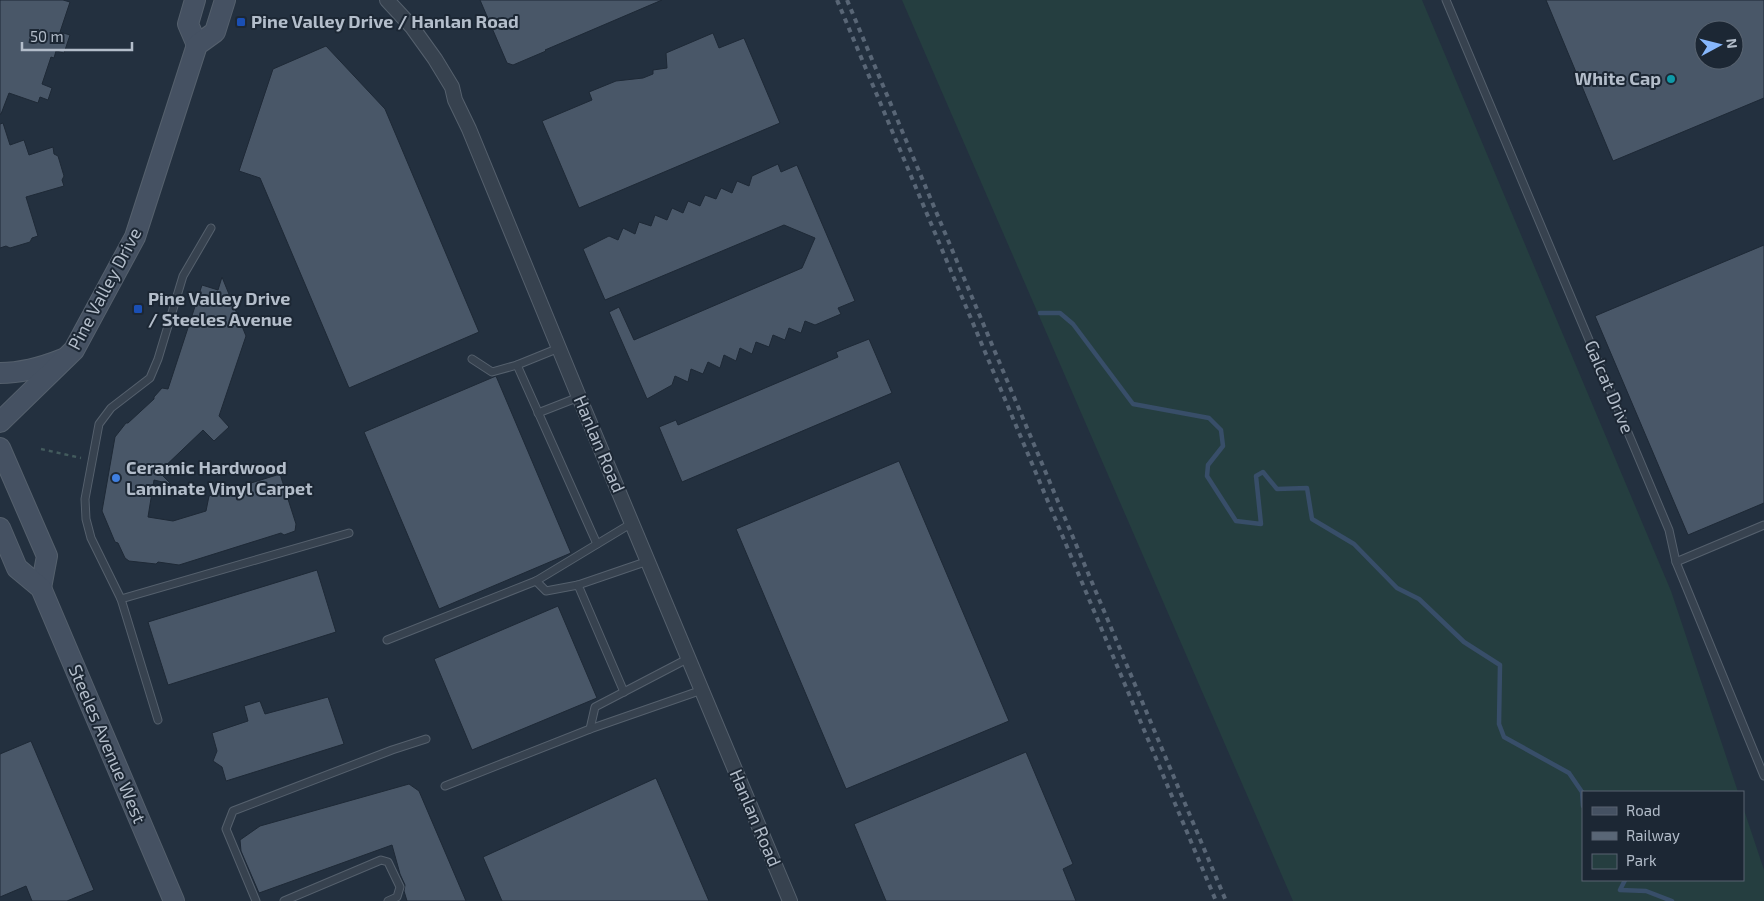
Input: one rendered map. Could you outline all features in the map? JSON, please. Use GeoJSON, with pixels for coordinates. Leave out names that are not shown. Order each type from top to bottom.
{"type":"FeatureCollection","features":[{"type":"Feature","properties":{"kind":"main road"},"geometry":{"type":"LineString","coordinates":[[195,0],[188,24],[197,45],[215,32],[225,0]]}},
{"type":"Feature","properties":{"kind":"main road","name":"Pine Valley Drive"},"geometry":{"type":"LineString","coordinates":[[0,422],[74,350],[135,237],[197,45]]}},
{"type":"Feature","properties":{"kind":"main road"},"geometry":{"type":"LineString","coordinates":[[0,374],[19,372],[47,365],[69,356]]}},
{"type":"Feature","properties":{"kind":"main road"},"geometry":{"type":"LineString","coordinates":[[0,448],[47,556],[41,588]]}},
{"type":"Feature","properties":{"kind":"main road","name":"Steeles Avenue West"},"geometry":{"type":"LineString","coordinates":[[0,528],[17,568],[41,588],[174,901]]}},
{"type":"Feature","properties":{"kind":"street","name":"Hanlan Road"},"geometry":{"type":"LineString","coordinates":[[387,0],[412,27],[452,87],[455,100],[469,129],[790,901]]}},
{"type":"Feature","properties":{"kind":"lane","name":"Galcat Drive"},"geometry":{"type":"LineString","coordinates":[[1446,0],[1669,530],[1676,562],[1764,776]]}},
{"type":"Feature","properties":{"kind":"lane"},"geometry":{"type":"LineString","coordinates":[[158,720],[121,599],[91,538],[86,519],[86,499],[99,424],[111,408],[150,378],[158,359],[183,276],[211,228]]}},
{"type":"Feature","properties":{"kind":"lane"},"geometry":{"type":"LineString","coordinates":[[472,359],[492,372],[516,365],[559,348]]}},
{"type":"Feature","properties":{"kind":"lane"},"geometry":{"type":"LineString","coordinates":[[516,365],[597,544]]}},
{"type":"Feature","properties":{"kind":"lane"},"geometry":{"type":"LineString","coordinates":[[538,414],[579,397]]}},
{"type":"Feature","properties":{"kind":"lane"},"geometry":{"type":"LineString","coordinates":[[387,640],[536,581],[632,523]]}},
{"type":"Feature","properties":{"kind":"lane"},"geometry":{"type":"LineString","coordinates":[[1676,562],[1764,525]]}},
{"type":"Feature","properties":{"kind":"lane"},"geometry":{"type":"LineString","coordinates":[[121,599],[349,534]]}},
{"type":"Feature","properties":{"kind":"lane"},"geometry":{"type":"LineString","coordinates":[[536,581],[546,591],[578,585],[648,561]]}},
{"type":"Feature","properties":{"kind":"lane"},"geometry":{"type":"LineString","coordinates":[[578,585],[624,692]]}},
{"type":"Feature","properties":{"kind":"lane"},"geometry":{"type":"LineString","coordinates":[[590,729],[594,707],[688,658]]}},
{"type":"Feature","properties":{"kind":"lane"},"geometry":{"type":"LineString","coordinates":[[445,786],[590,729],[702,690]]}},
{"type":"Feature","properties":{"kind":"lane"},"geometry":{"type":"LineString","coordinates":[[256,901],[226,829],[233,812],[426,739]]}},
{"type":"Feature","properties":{"kind":"lane"},"geometry":{"type":"LineString","coordinates":[[284,901],[381,860],[388,862],[400,887],[397,897],[388,901]]}},
{"type":"Feature","properties":{"kind":"path"},"geometry":{"type":"LineString","coordinates":[[41,450],[92,461]]}},
{"type":"Feature","properties":{"kind":"green space"},"geometry":{"type":"Polygon","coordinates":[[[902,0],[1422,0],[1671,591],[1738,791],[1582,791],[1582,881],[1744,881],[1744,810],[1764,870],[1764,901],[1293,901],[902,0]]]}},
{"type":"Feature","properties":{"kind":"building"},"geometry":{"type":"Polygon","coordinates":[[[0,0],[63,0],[70,2],[60,32],[70,35],[64,53],[56,51],[54,58],[51,57],[42,84],[52,88],[48,100],[40,97],[38,103],[9,93],[1,114],[0,114],[0,0]]]}},
{"type":"Feature","properties":{"kind":"building"},"geometry":{"type":"Polygon","coordinates":[[[480,0],[662,0],[513,65],[507,63],[480,0]]]}},
{"type":"Feature","properties":{"kind":"building","name":"White Cap"},"geometry":{"type":"Polygon","coordinates":[[[1546,0],[1764,0],[1764,98],[1613,161],[1546,0]]]}},
{"type":"Feature","properties":{"kind":"building"},"geometry":{"type":"Polygon","coordinates":[[[713,33],[719,48],[744,38],[780,123],[579,208],[542,121],[592,100],[589,92],[616,81],[643,78],[653,74],[653,70],[667,68],[666,53],[713,33]]]}},
{"type":"Feature","properties":{"kind":"building"},"geometry":{"type":"Polygon","coordinates":[[[326,46],[385,109],[479,332],[349,388],[260,178],[239,171],[273,69],[326,46]]]}},
{"type":"Feature","properties":{"kind":"building"},"geometry":{"type":"Polygon","coordinates":[[[3,123],[10,145],[24,140],[29,155],[53,147],[54,154],[58,156],[64,176],[62,180],[64,186],[26,197],[38,236],[32,238],[30,242],[10,248],[6,246],[0,248],[0,124],[3,123]]]}},
{"type":"Feature","properties":{"kind":"building"},"geometry":{"type":"Polygon","coordinates":[[[778,164],[781,172],[797,165],[855,301],[838,308],[841,314],[815,325],[805,321],[801,333],[789,328],[785,340],[773,335],[769,347],[756,342],[752,354],[740,348],[736,361],[724,355],[720,368],[708,362],[703,374],[691,369],[688,382],[675,376],[672,385],[647,399],[609,312],[619,307],[634,340],[802,268],[815,238],[784,225],[605,300],[583,249],[609,236],[618,240],[623,228],[635,234],[639,222],[651,226],[655,215],[667,220],[672,208],[683,213],[688,201],[700,206],[705,195],[716,199],[721,188],[732,193],[737,181],[749,186],[752,176],[778,164]]]}},
{"type":"Feature","properties":{"kind":"building"},"geometry":{"type":"Polygon","coordinates":[[[1764,245],[1764,503],[1688,535],[1595,316],[1764,245]]]}},
{"type":"Feature","properties":{"kind":"building"},"geometry":{"type":"Polygon","coordinates":[[[222,277],[246,336],[219,416],[229,427],[214,441],[203,430],[159,472],[171,484],[154,480],[148,517],[173,521],[206,511],[209,496],[280,474],[296,524],[295,531],[284,535],[281,533],[179,565],[129,561],[125,558],[118,543],[115,542],[102,511],[115,437],[126,423],[154,399],[162,388],[168,389],[202,285],[218,290],[222,277]]]}},
{"type":"Feature","properties":{"kind":"building"},"geometry":{"type":"Polygon","coordinates":[[[869,339],[892,393],[682,482],[659,427],[676,420],[678,425],[838,357],[836,352],[869,339]]]}},
{"type":"Feature","properties":{"kind":"building"},"geometry":{"type":"Polygon","coordinates":[[[496,376],[571,553],[439,609],[364,432],[496,376]]]}},
{"type":"Feature","properties":{"kind":"building"},"geometry":{"type":"Polygon","coordinates":[[[899,461],[1009,721],[846,789],[736,529],[899,461]]]}},
{"type":"Feature","properties":{"kind":"building"},"geometry":{"type":"Polygon","coordinates":[[[317,570],[336,632],[168,685],[148,622],[317,570]]]}},
{"type":"Feature","properties":{"kind":"building"},"geometry":{"type":"Polygon","coordinates":[[[558,606],[597,698],[472,750],[434,659],[558,606]]]}},
{"type":"Feature","properties":{"kind":"building"},"geometry":{"type":"Polygon","coordinates":[[[328,697],[344,744],[226,781],[222,767],[213,761],[217,751],[212,733],[248,721],[244,706],[260,701],[265,714],[328,697]]]}},
{"type":"Feature","properties":{"kind":"building"},"geometry":{"type":"Polygon","coordinates":[[[31,741],[94,890],[67,901],[32,901],[26,886],[0,897],[0,754],[31,741]]]}},
{"type":"Feature","properties":{"kind":"building"},"geometry":{"type":"Polygon","coordinates":[[[1026,752],[1073,864],[1063,869],[1076,901],[886,901],[854,824],[1026,752]]]}},
{"type":"Feature","properties":{"kind":"building"},"geometry":{"type":"Polygon","coordinates":[[[656,778],[709,901],[502,901],[483,857],[656,778]]]}},
{"type":"Feature","properties":{"kind":"building"},"geometry":{"type":"Polygon","coordinates":[[[409,784],[419,791],[466,901],[407,901],[404,891],[405,885],[392,845],[259,893],[241,851],[240,840],[260,826],[409,784]]]}},
{"type":"Feature","properties":{"kind":"waterway"},"geometry":{"type":"LineString","coordinates":[[1040,313],[1060,313],[1073,324],[1133,404],[1209,418],[1221,430],[1223,446],[1208,465],[1207,476],[1236,521],[1261,524],[1256,476],[1263,472],[1277,489],[1307,488],[1312,519],[1354,544],[1397,588],[1419,599],[1464,642],[1500,665],[1499,724],[1504,737],[1569,773],[1582,792]]}},
{"type":"Feature","properties":{"kind":"waterway"},"geometry":{"type":"LineString","coordinates":[[1624,881],[1620,890],[1646,891],[1672,901]]}},
{"type":"Feature","properties":{"kind":"railway"},"geometry":{"type":"LineString","coordinates":[[837,0],[1216,901]]}},
{"type":"Feature","properties":{"kind":"railway"},"geometry":{"type":"LineString","coordinates":[[847,0],[1226,901]]}},
{"type":"Feature","properties":{"kind":"place","name":"Pine Valley Drive / Hanlan Road"},"geometry":{"type":"Point","coordinates":[241,22]}},
{"type":"Feature","properties":{"kind":"place","name":"White Cap"},"geometry":{"type":"Point","coordinates":[1671,79]}},
{"type":"Feature","properties":{"kind":"place","name":"Pine Valley Drive / Steeles Avenue"},"geometry":{"type":"Point","coordinates":[138,309]}},
{"type":"Feature","properties":{"kind":"place","name":"Ceramic Hardwood Laminate Vinyl Carpet"},"geometry":{"type":"Point","coordinates":[116,478]}}]}
